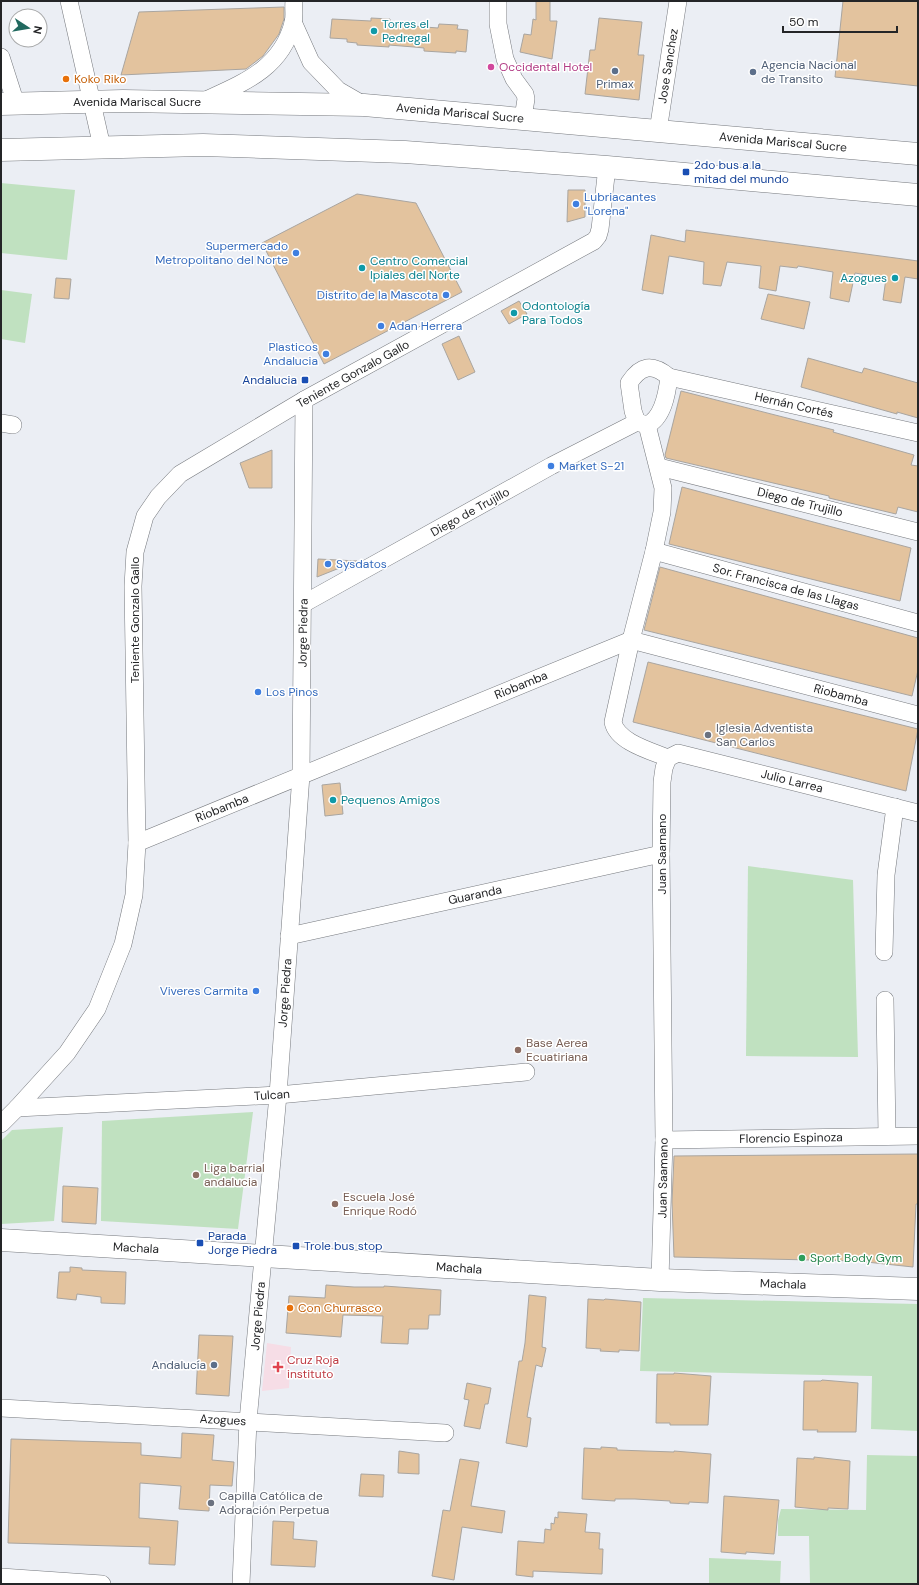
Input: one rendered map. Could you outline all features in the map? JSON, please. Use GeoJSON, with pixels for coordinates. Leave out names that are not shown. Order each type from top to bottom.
{"type":"FeatureCollection","features":[{"type":"Feature","properties":{"kind":"main road","name":"Avenida Mariscal Sucre"},"geometry":{"type":"LineString","coordinates":[[9,104],[91,101],[364,105],[918,154]]}},
{"type":"Feature","properties":{"kind":"main road"},"geometry":{"type":"LineString","coordinates":[[1,150],[203,145],[405,152],[607,167],[918,195]]}},
{"type":"Feature","properties":{"kind":"main road"},"geometry":{"type":"LineString","coordinates":[[896,194],[918,203]]}},
{"type":"Feature","properties":{"kind":"main road","name":"Machala"},"geometry":{"type":"LineString","coordinates":[[1,1240],[660,1280],[918,1289]]}},
{"type":"Feature","properties":{"kind":"street"},"geometry":{"type":"LineString","coordinates":[[69,1],[102,147]]}},
{"type":"Feature","properties":{"kind":"street"},"geometry":{"type":"LineString","coordinates":[[200,102],[237,85],[267,67],[275,59],[282,48],[293,22],[294,1]]}},
{"type":"Feature","properties":{"kind":"street"},"geometry":{"type":"LineString","coordinates":[[498,1],[498,24],[505,59],[514,79],[526,99],[523,118]]}},
{"type":"Feature","properties":{"kind":"street","name":"Jose Sanchez"},"geometry":{"type":"LineString","coordinates":[[658,131],[678,1]]}},
{"type":"Feature","properties":{"kind":"street"},"geometry":{"type":"LineString","coordinates":[[293,22],[310,62],[338,90],[364,105]]}},
{"type":"Feature","properties":{"kind":"street"},"geometry":{"type":"LineString","coordinates":[[1,57],[9,104]]}},
{"type":"Feature","properties":{"kind":"street","name":"Teniente Gonzalo Gallo"},"geometry":{"type":"LineString","coordinates":[[1,1124],[67,1053],[98,1009],[123,944],[134,895],[137,843],[133,586],[135,552],[145,516],[158,497],[180,474],[304,400],[594,240],[598,236],[602,219],[607,167]]}},
{"type":"Feature","properties":{"kind":"street"},"geometry":{"type":"LineString","coordinates":[[642,424],[653,422],[658,416],[667,394],[669,377],[660,370],[649,368],[636,373],[629,383],[633,411],[642,424],[658,467],[663,488],[662,512],[654,552],[613,717],[614,728],[622,738],[668,758]]}},
{"type":"Feature","properties":{"kind":"street","name":"Hernán Cortés"},"geometry":{"type":"LineString","coordinates":[[669,377],[918,433]]}},
{"type":"Feature","properties":{"kind":"street","name":"Jorge Piedra"},"geometry":{"type":"LineString","coordinates":[[241,1584],[248,1421],[278,1095],[301,776],[304,400]]}},
{"type":"Feature","properties":{"kind":"street","name":"Diego de Trujillo"},"geometry":{"type":"LineString","coordinates":[[303,604],[551,466],[642,424]]}},
{"type":"Feature","properties":{"kind":"street","name":"Diego de Trujillo"},"geometry":{"type":"LineString","coordinates":[[658,467],[918,532]]}},
{"type":"Feature","properties":{"kind":"street","name":"Sor. Francisca de las Llagas"},"geometry":{"type":"LineString","coordinates":[[654,552],[918,622]]}},
{"type":"Feature","properties":{"kind":"street","name":"Riobamba"},"geometry":{"type":"LineString","coordinates":[[137,843],[631,640],[918,715]]}},
{"type":"Feature","properties":{"kind":"street","name":"Julio Larrea"},"geometry":{"type":"LineString","coordinates":[[668,758],[678,753],[918,812]]}},
{"type":"Feature","properties":{"kind":"street","name":"Juan Saamano"},"geometry":{"type":"LineString","coordinates":[[660,1280],[664,1140],[661,854],[662,782],[664,768],[668,758]]}},
{"type":"Feature","properties":{"kind":"street"},"geometry":{"type":"LineString","coordinates":[[884,952],[886,875],[896,807]]}},
{"type":"Feature","properties":{"kind":"street","name":"Guaranda"},"geometry":{"type":"LineString","coordinates":[[289,936],[661,854]]}},
{"type":"Feature","properties":{"kind":"street"},"geometry":{"type":"LineString","coordinates":[[885,1000],[887,1136]]}},
{"type":"Feature","properties":{"kind":"street","name":"Tulcan"},"geometry":{"type":"LineString","coordinates":[[17,1108],[278,1095],[526,1072]]}},
{"type":"Feature","properties":{"kind":"street","name":"Florencio Espinoza"},"geometry":{"type":"LineString","coordinates":[[664,1140],[918,1136]]}},
{"type":"Feature","properties":{"kind":"street","name":"Azogues"},"geometry":{"type":"LineString","coordinates":[[1,1408],[445,1433]]}},
{"type":"Feature","properties":{"kind":"street"},"geometry":{"type":"LineString","coordinates":[[1,1577],[102,1584]]}},
{"type":"Feature","properties":{"kind":"shaded area","name":"Cruz Roja instituto"},"geometry":{"type":"Polygon","coordinates":[[[267,1343],[291,1347],[289,1388],[262,1391],[267,1343]]]}},
{"type":"Feature","properties":{"kind":"green space"},"geometry":{"type":"Polygon","coordinates":[[[1,183],[75,190],[67,260],[1,253],[1,183]]]}},
{"type":"Feature","properties":{"kind":"green space"},"geometry":{"type":"Polygon","coordinates":[[[1,290],[32,294],[25,343],[1,339],[1,290]]]}},
{"type":"Feature","properties":{"kind":"green space"},"geometry":{"type":"Polygon","coordinates":[[[748,866],[853,880],[858,1057],[746,1056],[748,866]]]}},
{"type":"Feature","properties":{"kind":"green space"},"geometry":{"type":"Polygon","coordinates":[[[253,1112],[238,1229],[101,1221],[102,1121],[253,1112]]]}},
{"type":"Feature","properties":{"kind":"green space"},"geometry":{"type":"Polygon","coordinates":[[[63,1127],[54,1221],[1,1224],[1,1141],[12,1130],[63,1127]]]}},
{"type":"Feature","properties":{"kind":"green space"},"geometry":{"type":"Polygon","coordinates":[[[643,1298],[918,1304],[918,1431],[871,1429],[872,1376],[640,1371],[643,1298]]]}},
{"type":"Feature","properties":{"kind":"green space"},"geometry":{"type":"Polygon","coordinates":[[[867,1455],[918,1456],[918,1584],[810,1584],[809,1536],[778,1536],[778,1520],[781,1509],[866,1510],[867,1455]]]}},
{"type":"Feature","properties":{"kind":"green space"},"geometry":{"type":"Polygon","coordinates":[[[709,1558],[781,1561],[780,1584],[709,1584],[709,1558]]]}},
{"type":"Feature","properties":{"kind":"building"},"geometry":{"type":"Polygon","coordinates":[[[536,1],[550,1],[550,21],[557,21],[552,59],[520,52],[524,34],[531,35],[533,19],[536,20],[536,1]]]}},
{"type":"Feature","properties":{"kind":"building"},"geometry":{"type":"Polygon","coordinates":[[[843,1],[918,1],[918,86],[835,77],[843,1]]]}},
{"type":"Feature","properties":{"kind":"building"},"geometry":{"type":"Polygon","coordinates":[[[284,7],[284,19],[279,34],[263,56],[246,69],[121,75],[139,12],[284,7]]]}},
{"type":"Feature","properties":{"kind":"building"},"geometry":{"type":"Polygon","coordinates":[[[371,18],[390,19],[390,23],[400,25],[438,28],[439,24],[458,25],[457,29],[468,30],[466,52],[456,51],[456,53],[424,51],[424,48],[389,45],[389,47],[357,45],[357,43],[347,42],[347,39],[330,38],[332,19],[371,21],[371,18]]]}},
{"type":"Feature","properties":{"kind":"building","name":"Primax"},"geometry":{"type":"Polygon","coordinates":[[[599,18],[642,22],[638,55],[644,55],[639,100],[585,94],[590,50],[595,50],[599,18]]]}},
{"type":"Feature","properties":{"kind":"building","name":"Lubriacantes \"Lorena\""},"geometry":{"type":"Polygon","coordinates":[[[568,190],[585,190],[585,217],[567,222],[568,190]]]}},
{"type":"Feature","properties":{"kind":"building","name":"Centro Comercial Ipiales del Norte"},"geometry":{"type":"Polygon","coordinates":[[[357,194],[416,203],[462,292],[324,364],[262,243],[357,194]]]}},
{"type":"Feature","properties":{"kind":"building"},"geometry":{"type":"Polygon","coordinates":[[[686,230],[918,261],[918,279],[905,277],[901,303],[883,300],[886,278],[855,273],[849,302],[830,298],[833,272],[798,266],[797,268],[780,266],[776,291],[759,288],[761,266],[727,262],[721,286],[703,284],[704,262],[669,256],[663,294],[642,290],[651,235],[685,242],[686,230]]]}},
{"type":"Feature","properties":{"kind":"building"},"geometry":{"type":"Polygon","coordinates":[[[56,278],[71,279],[69,299],[54,298],[56,278]]]}},
{"type":"Feature","properties":{"kind":"building"},"geometry":{"type":"Polygon","coordinates":[[[768,294],[810,302],[804,329],[761,319],[768,294]]]}},
{"type":"Feature","properties":{"kind":"building","name":"Odontología Para Todos"},"geometry":{"type":"Polygon","coordinates":[[[519,301],[527,314],[509,324],[501,311],[519,301]]]}},
{"type":"Feature","properties":{"kind":"building"},"geometry":{"type":"Polygon","coordinates":[[[459,336],[475,372],[458,380],[442,344],[459,336]]]}},
{"type":"Feature","properties":{"kind":"building"},"geometry":{"type":"Polygon","coordinates":[[[808,358],[862,373],[864,368],[918,383],[918,418],[897,412],[897,414],[801,387],[808,358]]]}},
{"type":"Feature","properties":{"kind":"building"},"geometry":{"type":"Polygon","coordinates":[[[681,391],[834,430],[833,432],[914,455],[911,465],[918,466],[918,512],[898,507],[896,514],[829,498],[829,496],[666,458],[665,455],[681,391]]]}},
{"type":"Feature","properties":{"kind":"building"},"geometry":{"type":"Polygon","coordinates":[[[272,450],[272,488],[249,488],[240,463],[272,450]]]}},
{"type":"Feature","properties":{"kind":"building"},"geometry":{"type":"Polygon","coordinates":[[[682,487],[911,548],[900,601],[669,544],[682,487]]]}},
{"type":"Feature","properties":{"kind":"building","name":"Sysdatos"},"geometry":{"type":"Polygon","coordinates":[[[318,559],[357,561],[317,577],[318,559]]]}},
{"type":"Feature","properties":{"kind":"building"},"geometry":{"type":"Polygon","coordinates":[[[660,567],[918,638],[918,670],[912,696],[644,630],[660,567]]]}},
{"type":"Feature","properties":{"kind":"building"},"geometry":{"type":"Polygon","coordinates":[[[648,662],[918,729],[906,791],[633,722],[648,662]]]}},
{"type":"Feature","properties":{"kind":"building","name":"Pequenos Amigos"},"geometry":{"type":"Polygon","coordinates":[[[340,783],[343,814],[325,816],[322,785],[340,783]]]}},
{"type":"Feature","properties":{"kind":"building"},"geometry":{"type":"Polygon","coordinates":[[[918,1154],[918,1204],[916,1204],[913,1267],[857,1261],[674,1257],[672,1202],[674,1156],[918,1154]]]}},
{"type":"Feature","properties":{"kind":"building"},"geometry":{"type":"Polygon","coordinates":[[[63,1186],[98,1188],[96,1224],[62,1222],[63,1186]]]}},
{"type":"Feature","properties":{"kind":"building"},"geometry":{"type":"Polygon","coordinates":[[[70,1267],[82,1268],[82,1270],[126,1272],[125,1304],[101,1303],[101,1297],[77,1294],[76,1300],[57,1298],[59,1272],[70,1272],[70,1267]]]}},
{"type":"Feature","properties":{"kind":"building"},"geometry":{"type":"Polygon","coordinates":[[[326,1285],[354,1287],[384,1286],[441,1290],[440,1315],[429,1315],[428,1329],[409,1329],[408,1344],[381,1343],[383,1316],[343,1315],[341,1337],[286,1333],[289,1296],[325,1298],[326,1285]]]}},
{"type":"Feature","properties":{"kind":"building"},"geometry":{"type":"Polygon","coordinates":[[[529,1295],[546,1297],[542,1347],[546,1348],[542,1367],[536,1365],[527,1417],[531,1418],[527,1447],[506,1443],[519,1361],[522,1361],[525,1343],[529,1295]]]}},
{"type":"Feature","properties":{"kind":"building"},"geometry":{"type":"Polygon","coordinates":[[[588,1299],[641,1302],[639,1351],[600,1351],[601,1349],[586,1348],[588,1299]]]}},
{"type":"Feature","properties":{"kind":"building","name":"Andalucía"},"geometry":{"type":"Polygon","coordinates":[[[199,1335],[233,1336],[229,1396],[196,1394],[199,1335]]]}},
{"type":"Feature","properties":{"kind":"building"},"geometry":{"type":"Polygon","coordinates":[[[674,1373],[711,1376],[708,1425],[670,1425],[670,1423],[656,1423],[657,1374],[674,1373]]]}},
{"type":"Feature","properties":{"kind":"building"},"geometry":{"type":"Polygon","coordinates":[[[822,1380],[858,1383],[856,1432],[817,1432],[818,1430],[803,1430],[804,1381],[822,1380]]]}},
{"type":"Feature","properties":{"kind":"building"},"geometry":{"type":"Polygon","coordinates":[[[467,1383],[491,1388],[488,1404],[485,1404],[480,1429],[464,1426],[469,1400],[464,1399],[467,1383]]]}},
{"type":"Feature","properties":{"kind":"building"},"geometry":{"type":"Polygon","coordinates":[[[182,1433],[214,1435],[212,1460],[234,1462],[232,1486],[210,1485],[209,1511],[179,1509],[181,1486],[140,1483],[139,1518],[178,1521],[175,1565],[149,1564],[150,1547],[8,1543],[11,1439],[141,1443],[141,1455],[181,1458],[182,1433]]]}},
{"type":"Feature","properties":{"kind":"building"},"geometry":{"type":"Polygon","coordinates":[[[601,1447],[617,1448],[617,1450],[674,1451],[711,1454],[708,1503],[670,1503],[670,1501],[635,1499],[615,1499],[615,1501],[582,1499],[584,1448],[601,1449],[601,1447]]]}},
{"type":"Feature","properties":{"kind":"building"},"geometry":{"type":"Polygon","coordinates":[[[399,1451],[419,1454],[419,1474],[398,1473],[399,1451]]]}},
{"type":"Feature","properties":{"kind":"building"},"geometry":{"type":"Polygon","coordinates":[[[814,1457],[850,1461],[848,1509],[828,1508],[828,1510],[795,1507],[797,1458],[814,1459],[814,1457]]]}},
{"type":"Feature","properties":{"kind":"building"},"geometry":{"type":"Polygon","coordinates":[[[460,1459],[479,1462],[471,1506],[505,1511],[502,1533],[462,1527],[454,1580],[432,1576],[443,1510],[450,1511],[460,1459]]]}},
{"type":"Feature","properties":{"kind":"building"},"geometry":{"type":"Polygon","coordinates":[[[361,1474],[384,1475],[383,1497],[359,1496],[361,1474]]]}},
{"type":"Feature","properties":{"kind":"building"},"geometry":{"type":"Polygon","coordinates":[[[724,1496],[779,1500],[774,1554],[721,1552],[724,1496]]]}},
{"type":"Feature","properties":{"kind":"building"},"geometry":{"type":"Polygon","coordinates":[[[558,1512],[587,1514],[585,1532],[600,1533],[599,1549],[603,1549],[602,1574],[533,1571],[533,1577],[516,1575],[518,1541],[544,1543],[545,1529],[551,1530],[551,1523],[554,1524],[555,1517],[558,1518],[558,1512]]]}},
{"type":"Feature","properties":{"kind":"building"},"geometry":{"type":"Polygon","coordinates":[[[273,1521],[294,1522],[293,1539],[317,1541],[315,1567],[271,1565],[273,1521]]]}},
{"type":"Feature","properties":{"kind":"place","name":"Torres el Pedregal"},"geometry":{"type":"Point","coordinates":[374,31]}},
{"type":"Feature","properties":{"kind":"place","name":"Occidental Hotel"},"geometry":{"type":"Point","coordinates":[491,67]}},
{"type":"Feature","properties":{"kind":"place","name":"Primax"},"geometry":{"type":"Point","coordinates":[615,71]}},
{"type":"Feature","properties":{"kind":"place","name":"Agencia Nacional de Transito"},"geometry":{"type":"Point","coordinates":[753,72]}},
{"type":"Feature","properties":{"kind":"place","name":"Koko Riko"},"geometry":{"type":"Point","coordinates":[66,79]}},
{"type":"Feature","properties":{"kind":"place","name":"2do bus a la mitad del mundo"},"geometry":{"type":"Point","coordinates":[686,172]}},
{"type":"Feature","properties":{"kind":"place","name":"Lubriacantes \"Lorena\""},"geometry":{"type":"Point","coordinates":[576,204]}},
{"type":"Feature","properties":{"kind":"place","name":"Supermercado Metropolitano del Norte"},"geometry":{"type":"Point","coordinates":[296,253]}},
{"type":"Feature","properties":{"kind":"place","name":"Centro Comercial Ipiales del Norte"},"geometry":{"type":"Point","coordinates":[362,268]}},
{"type":"Feature","properties":{"kind":"place","name":"Azogues"},"geometry":{"type":"Point","coordinates":[895,278]}},
{"type":"Feature","properties":{"kind":"place","name":"Distrito de la Mascota"},"geometry":{"type":"Point","coordinates":[446,295]}},
{"type":"Feature","properties":{"kind":"place","name":"Odontología Para Todos"},"geometry":{"type":"Point","coordinates":[514,313]}},
{"type":"Feature","properties":{"kind":"place","name":"Adan Herrera"},"geometry":{"type":"Point","coordinates":[381,326]}},
{"type":"Feature","properties":{"kind":"place","name":"Plasticos Andalucia"},"geometry":{"type":"Point","coordinates":[326,354]}},
{"type":"Feature","properties":{"kind":"place","name":"Andalucia"},"geometry":{"type":"Point","coordinates":[305,380]}},
{"type":"Feature","properties":{"kind":"place","name":"Market S-21"},"geometry":{"type":"Point","coordinates":[551,466]}},
{"type":"Feature","properties":{"kind":"place","name":"Sysdatos"},"geometry":{"type":"Point","coordinates":[328,564]}},
{"type":"Feature","properties":{"kind":"place","name":"Los Pinos"},"geometry":{"type":"Point","coordinates":[258,692]}},
{"type":"Feature","properties":{"kind":"place","name":"Iglesia Adventista San Carlos"},"geometry":{"type":"Point","coordinates":[708,735]}},
{"type":"Feature","properties":{"kind":"place","name":"Pequenos Amigos"},"geometry":{"type":"Point","coordinates":[333,800]}},
{"type":"Feature","properties":{"kind":"place","name":"Viveres Carmita"},"geometry":{"type":"Point","coordinates":[256,991]}},
{"type":"Feature","properties":{"kind":"place","name":"Base Aerea Ecuatiriana"},"geometry":{"type":"Point","coordinates":[518,1050]}},
{"type":"Feature","properties":{"kind":"place","name":"Liga barrial andalucia"},"geometry":{"type":"Point","coordinates":[196,1175]}},
{"type":"Feature","properties":{"kind":"place","name":"Escuela José Enrique Rodó"},"geometry":{"type":"Point","coordinates":[335,1204]}},
{"type":"Feature","properties":{"kind":"place","name":"Parada Jorge Piedra"},"geometry":{"type":"Point","coordinates":[200,1243]}},
{"type":"Feature","properties":{"kind":"place","name":"Trole bus stop"},"geometry":{"type":"Point","coordinates":[296,1246]}},
{"type":"Feature","properties":{"kind":"place","name":"Sport Body Gym"},"geometry":{"type":"Point","coordinates":[802,1258]}},
{"type":"Feature","properties":{"kind":"place","name":"Con Churrasco"},"geometry":{"type":"Point","coordinates":[290,1308]}},
{"type":"Feature","properties":{"kind":"place","name":"Andalucía"},"geometry":{"type":"Point","coordinates":[214,1365]}},
{"type":"Feature","properties":{"kind":"place","name":"Cruz Roja instituto"},"geometry":{"type":"Point","coordinates":[278,1367]}},
{"type":"Feature","properties":{"kind":"place","name":"Capilla Católica de Adoración Perpetua"},"geometry":{"type":"Point","coordinates":[211,1503]}}]}
